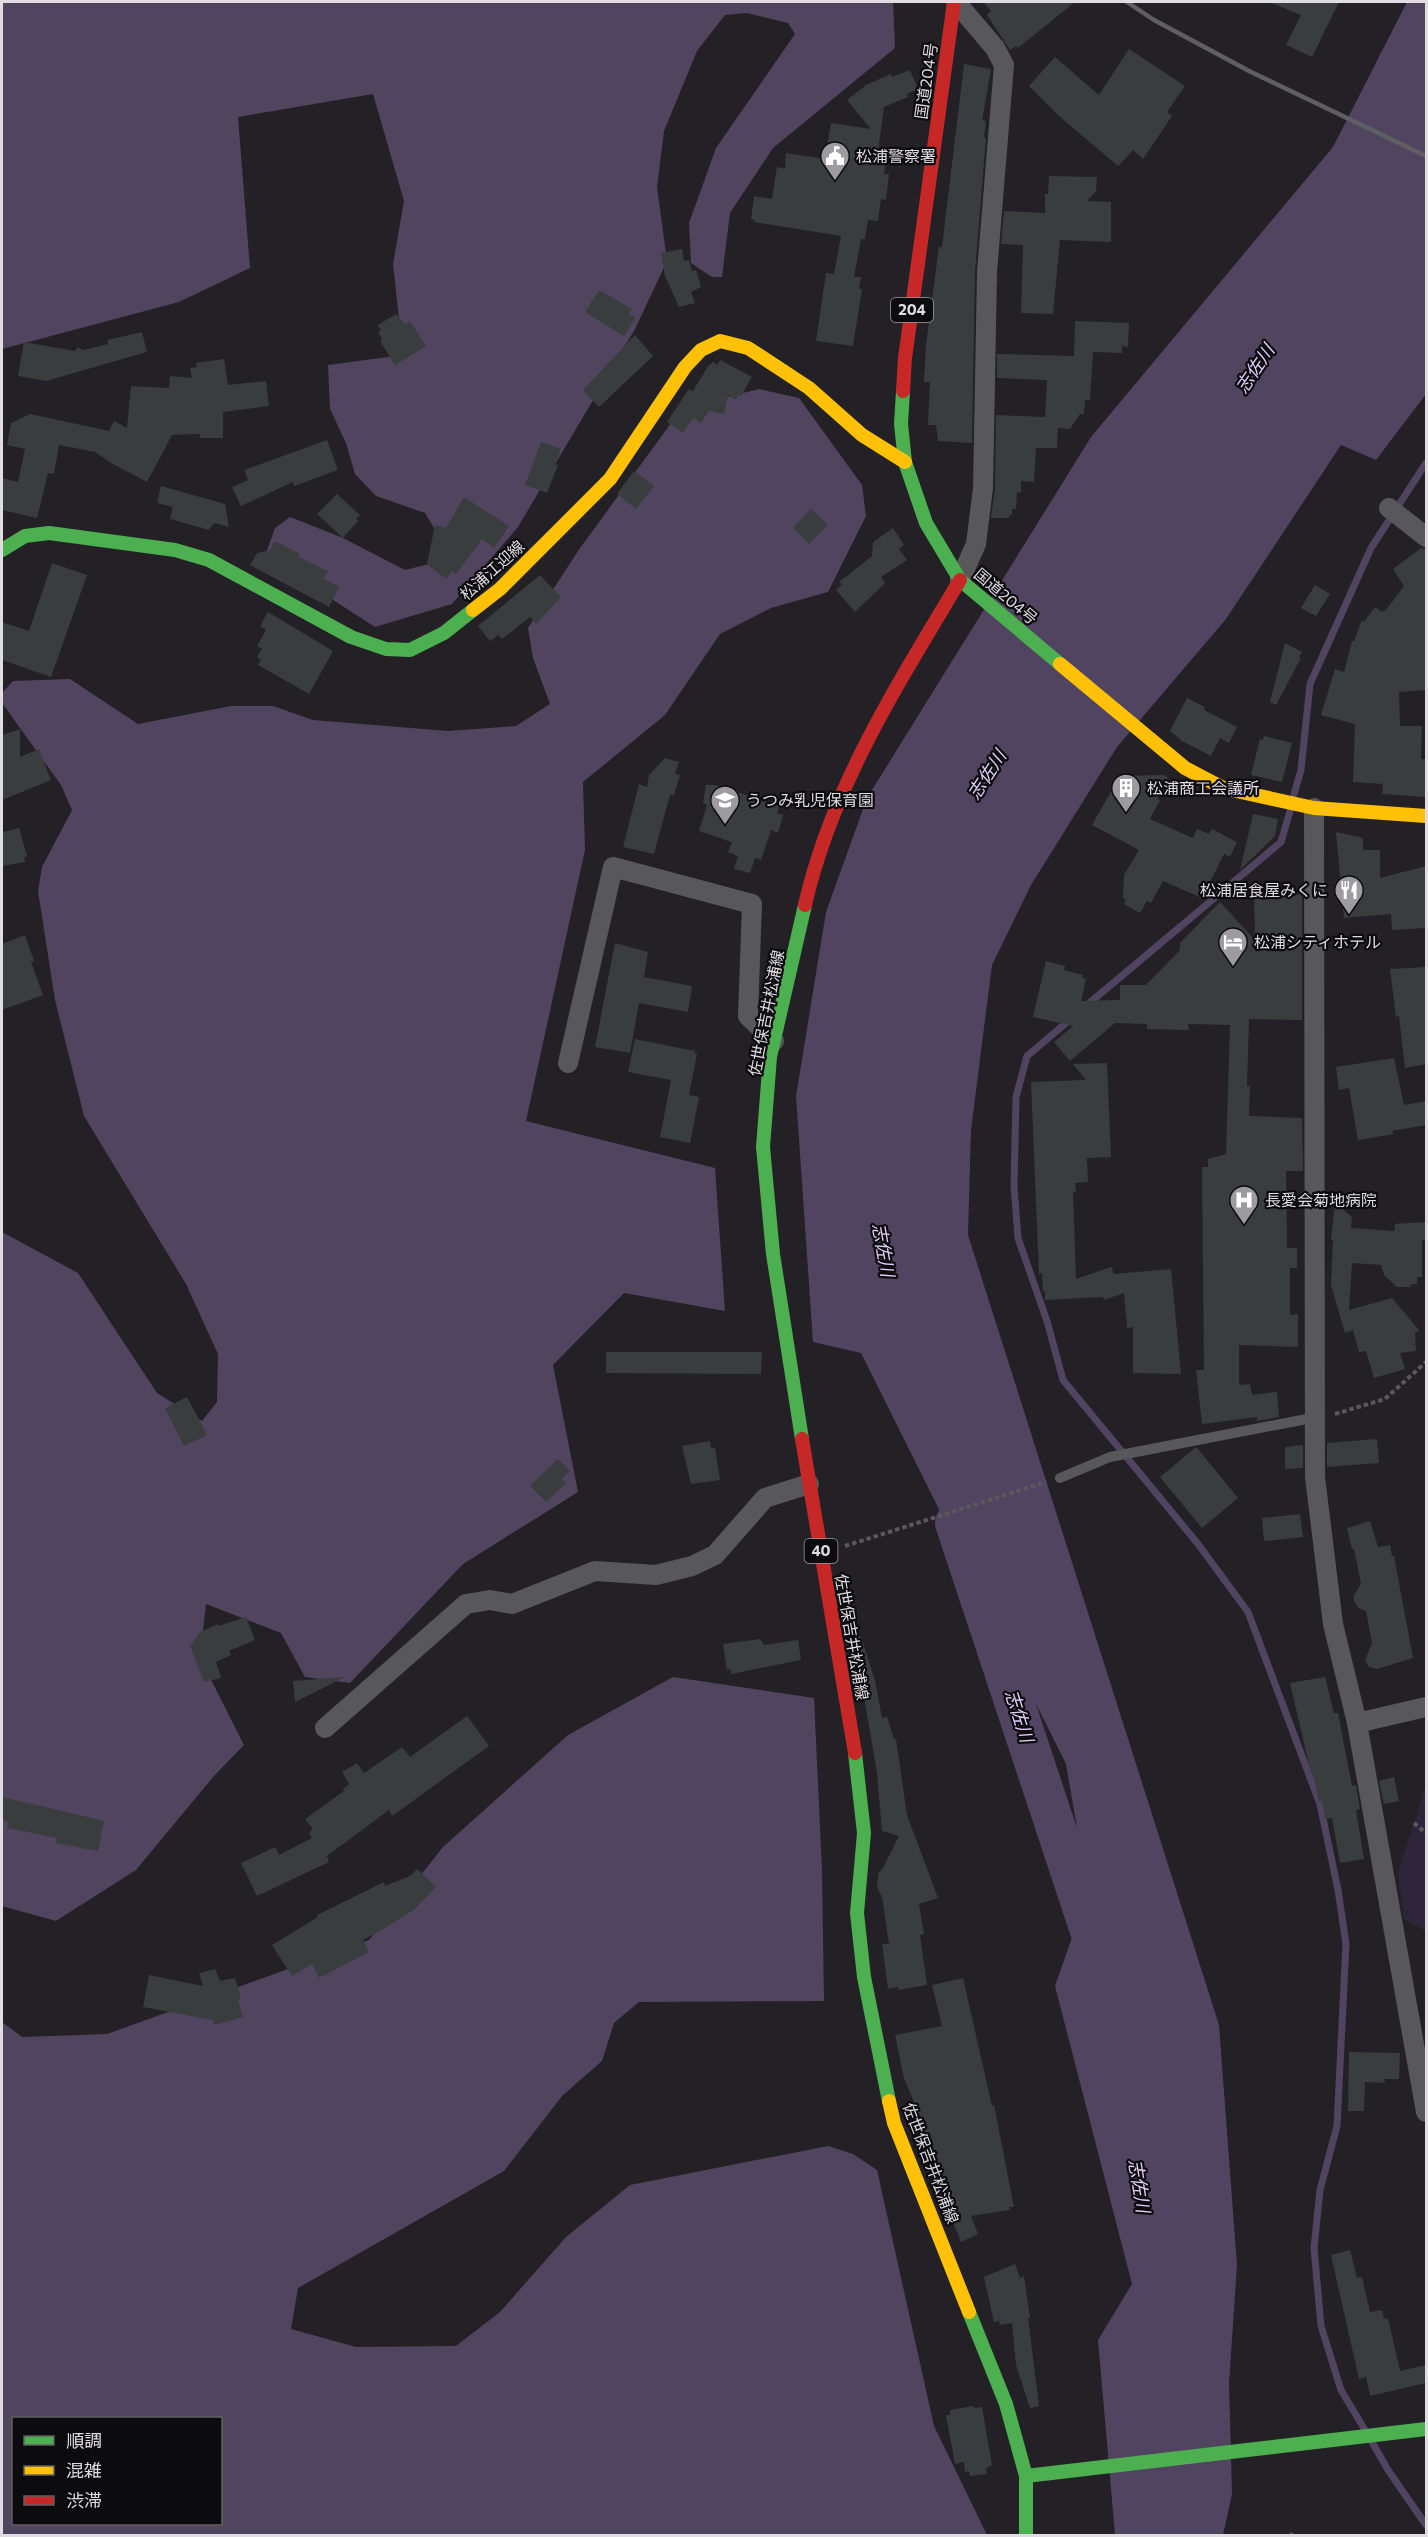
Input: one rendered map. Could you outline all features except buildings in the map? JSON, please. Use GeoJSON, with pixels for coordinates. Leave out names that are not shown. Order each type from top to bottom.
{"type":"FeatureCollection","features":[{"type":"Feature","properties":{"kind":"main road","name":"国道204号"},"geometry":{"type":"LineString","coordinates":[[955,2],[905,358],[900,424],[905,462],[926,523],[960,580],[982,596],[1185,768],[1223,788],[1314,808],[1426,816]]}},
{"type":"Feature","properties":{"kind":"main road","name":"松浦江迎線"},"geometry":{"type":"LineString","coordinates":[[2,550],[25,537],[49,533],[175,550],[209,560],[351,637],[386,649],[410,650],[444,633],[500,589],[610,479],[685,367],[701,350],[720,341],[748,348],[791,376],[809,388],[862,435],[905,462]]}},
{"type":"Feature","properties":{"kind":"main road","name":"佐世保吉井松浦線"},"geometry":{"type":"LineString","coordinates":[[960,580],[880,714],[838,800],[811,879],[770,1057],[763,1147],[773,1254],[809,1484],[859,1776],[864,1833],[857,1913],[864,1977],[894,2123],[1006,2404],[1026,2476],[1026,2535]]}},
{"type":"Feature","properties":{"kind":"main road"},"geometry":{"type":"LineString","coordinates":[[1026,2476],[1426,2429]]}},
{"type":"Feature","properties":{"kind":"street"},"geometry":{"type":"LineString","coordinates":[[955,2],[995,48],[1004,65],[987,272],[983,488],[975,544],[960,580]]}},
{"type":"Feature","properties":{"kind":"street"},"geometry":{"type":"LineString","coordinates":[[1389,508],[1426,537]]}},
{"type":"Feature","properties":{"kind":"street"},"geometry":{"type":"LineString","coordinates":[[1314,808],[1317,1417],[1315,1477],[1333,1624],[1357,1723],[1426,2112]]}},
{"type":"Feature","properties":{"kind":"street"},"geometry":{"type":"LineString","coordinates":[[568,1063],[613,867],[752,904],[748,1016],[774,1041]]}},
{"type":"Feature","properties":{"kind":"street"},"geometry":{"type":"LineString","coordinates":[[325,1728],[466,1604],[490,1600],[512,1604],[595,1571],[656,1575],[692,1566],[715,1555],[765,1498],[809,1484]]}},
{"type":"Feature","properties":{"kind":"street"},"geometry":{"type":"LineString","coordinates":[[1357,1723],[1426,1707]]}},
{"type":"Feature","properties":{"kind":"lane"},"geometry":{"type":"LineString","coordinates":[[1060,1478],[1110,1457],[1317,1417]]}},
{"type":"Feature","properties":{"kind":"path"},"geometry":{"type":"LineString","coordinates":[[1317,1417],[1348,1411],[1385,1399],[1426,1362]]}},
{"type":"Feature","properties":{"kind":"path"},"geometry":{"type":"LineString","coordinates":[[821,1553],[1060,1478]]}},
{"type":"Feature","properties":{"kind":"path"},"geometry":{"type":"LineString","coordinates":[[1414,1822],[1426,1833]]}},
{"type":"Feature","properties":{"kind":"shaded area"},"geometry":{"type":"Polygon","coordinates":[[[2,2],[893,2],[895,48],[773,148],[730,213],[722,277],[712,277],[691,263],[689,223],[716,148],[795,34],[788,23],[747,13],[725,15],[697,51],[664,131],[657,187],[667,261],[635,329],[518,527],[452,604],[375,627],[265,556],[275,528],[290,517],[343,538],[405,570],[433,563],[440,538],[425,513],[376,496],[355,474],[346,443],[330,409],[328,365],[403,355],[393,264],[404,201],[373,94],[238,117],[250,268],[179,302],[2,349],[2,2]]]}},
{"type":"Feature","properties":{"kind":"shaded area"},"geometry":{"type":"Polygon","coordinates":[[[759,389],[799,398],[862,485],[866,516],[828,592],[771,608],[720,634],[665,715],[583,782],[585,850],[526,1121],[715,1168],[725,1311],[624,1293],[553,1365],[578,1492],[463,1564],[350,1683],[305,1677],[281,1633],[206,1604],[200,1658],[244,1745],[213,1777],[136,1870],[56,1921],[2,1906],[2,1232],[78,1273],[157,1393],[202,1421],[217,1402],[218,1354],[186,1284],[84,1116],[55,1000],[38,891],[42,867],[72,810],[61,785],[2,703],[2,693],[13,681],[70,679],[138,724],[231,706],[273,706],[313,720],[448,731],[516,726],[550,704],[533,658],[528,628],[578,551],[682,408],[759,389]]]}},
{"type":"Feature","properties":{"kind":"shaded area"},"geometry":{"type":"Polygon","coordinates":[[[673,1677],[814,1698],[822,1870],[824,2001],[639,2002],[614,2023],[602,2061],[562,2096],[504,2171],[298,2288],[291,2329],[356,2347],[456,2346],[500,2312],[566,2237],[630,2185],[828,2146],[853,2154],[877,2170],[934,2426],[987,2535],[2,2535],[2,2022],[22,2037],[107,2034],[369,1940],[443,1847],[568,1735],[673,1677]]]}},
{"type":"Feature","properties":{"kind":"shaded area"},"geometry":{"type":"Polygon","coordinates":[[[1426,1785],[1426,1931],[1404,1919],[1398,1873],[1426,1785]]]}},
{"type":"Feature","properties":{"kind":"water"},"geometry":{"type":"Polygon","coordinates":[[[1407,2],[1426,2],[1426,394],[1376,460],[1341,445],[1226,619],[1117,747],[1031,885],[992,965],[971,1130],[968,1235],[1219,2025],[1237,2265],[1229,2383],[1232,2494],[1223,2535],[1115,2535],[1098,2340],[1132,2284],[1055,1986],[1088,1892],[1066,1764],[861,1353],[813,1342],[796,1096],[826,912],[867,798],[1091,437],[1333,147],[1407,2]]]}},
{"type":"Feature","properties":{"kind":"waterway"},"geometry":{"type":"LineString","coordinates":[[1294,794],[1301,770],[1310,684],[1371,548],[1426,463]]}},
{"type":"Feature","properties":{"kind":"waterway"},"geometry":{"type":"LineString","coordinates":[[1087,1005],[1281,842],[1290,811]]}},
{"type":"Feature","properties":{"kind":"waterway"},"geometry":{"type":"LineString","coordinates":[[1072,1018],[1027,1056],[1016,1097],[1014,1186],[1018,1238],[1047,1321],[1063,1380],[1198,1544],[1248,1612],[1320,1804],[1338,1890],[1346,1944],[1337,2126],[1320,2190],[1314,2248],[1321,2326],[1341,2390],[1365,2430]]}},
{"type":"Feature","properties":{"kind":"waterway","name":"志佐川"},"geometry":{"type":"LineString","coordinates":[[955,1523],[1100,1961]]}},
{"type":"Feature","properties":{"kind":"waterway"},"geometry":{"type":"LineString","coordinates":[[1372,2442],[1388,2470],[1426,2525]]}},
{"type":"Feature","properties":{"kind":"railway"},"geometry":{"type":"LineString","coordinates":[[1127,2],[1154,20],[1251,72],[1426,156]]}},
{"type":"Feature","properties":{"kind":"traffic: fast"},"geometry":{"type":"LineString","coordinates":[[903,391],[901,424],[905,462],[926,523],[960,580],[1060,664]]}},
{"type":"Feature","properties":{"kind":"traffic: fast"},"geometry":{"type":"LineString","coordinates":[[2,550],[25,536],[49,533],[175,550],[209,560],[351,637],[386,649],[410,650],[444,633],[473,610]]}},
{"type":"Feature","properties":{"kind":"traffic: fast"},"geometry":{"type":"LineString","coordinates":[[802,1439],[773,1254],[763,1147],[770,1057],[805,905]]}},
{"type":"Feature","properties":{"kind":"traffic: fast"},"geometry":{"type":"LineString","coordinates":[[855,1753],[864,1833],[857,1913],[864,1977],[889,2101]]}},
{"type":"Feature","properties":{"kind":"traffic: fast"},"geometry":{"type":"LineString","coordinates":[[969,2312],[1006,2404],[1026,2476],[1026,2536]]}},
{"type":"Feature","properties":{"kind":"traffic: fast"},"geometry":{"type":"LineString","coordinates":[[1026,2476],[1426,2429]]}},
{"type":"Feature","properties":{"kind":"traffic: slow"},"geometry":{"type":"LineString","coordinates":[[473,610],[500,589],[610,479],[685,367],[701,350],[720,341],[748,348],[809,388],[862,435],[905,462]]}},
{"type":"Feature","properties":{"kind":"traffic: slow"},"geometry":{"type":"LineString","coordinates":[[1060,664],[1185,768],[1223,788],[1314,808],[1426,816]]}},
{"type":"Feature","properties":{"kind":"traffic: slow"},"geometry":{"type":"LineString","coordinates":[[889,2101],[894,2123],[969,2312]]}},
{"type":"Feature","properties":{"kind":"traffic: jam"},"geometry":{"type":"LineString","coordinates":[[903,391],[905,358],[954,2]]}},
{"type":"Feature","properties":{"kind":"traffic: jam"},"geometry":{"type":"LineString","coordinates":[[805,905],[832,819],[869,737],[960,580]]}},
{"type":"Feature","properties":{"kind":"traffic: jam"},"geometry":{"type":"LineString","coordinates":[[802,1439],[855,1753]]}},
{"type":"Feature","properties":{"kind":"place","name":"松浦警察署"},"geometry":{"type":"Point","coordinates":[835,182]}},
{"type":"Feature","properties":{"kind":"place","name":"松浦商工会議所"},"geometry":{"type":"Point","coordinates":[1126,814]}},
{"type":"Feature","properties":{"kind":"place","name":"うつみ乳児保育園"},"geometry":{"type":"Point","coordinates":[725,826]}},
{"type":"Feature","properties":{"kind":"place","name":"松浦居食屋みくに"},"geometry":{"type":"Point","coordinates":[1349,916]}},
{"type":"Feature","properties":{"kind":"place","name":"松浦シティホテル"},"geometry":{"type":"Point","coordinates":[1233,968]}},
{"type":"Feature","properties":{"kind":"place","name":"長愛会菊地病院"},"geometry":{"type":"Point","coordinates":[1244,1226]}}]}
